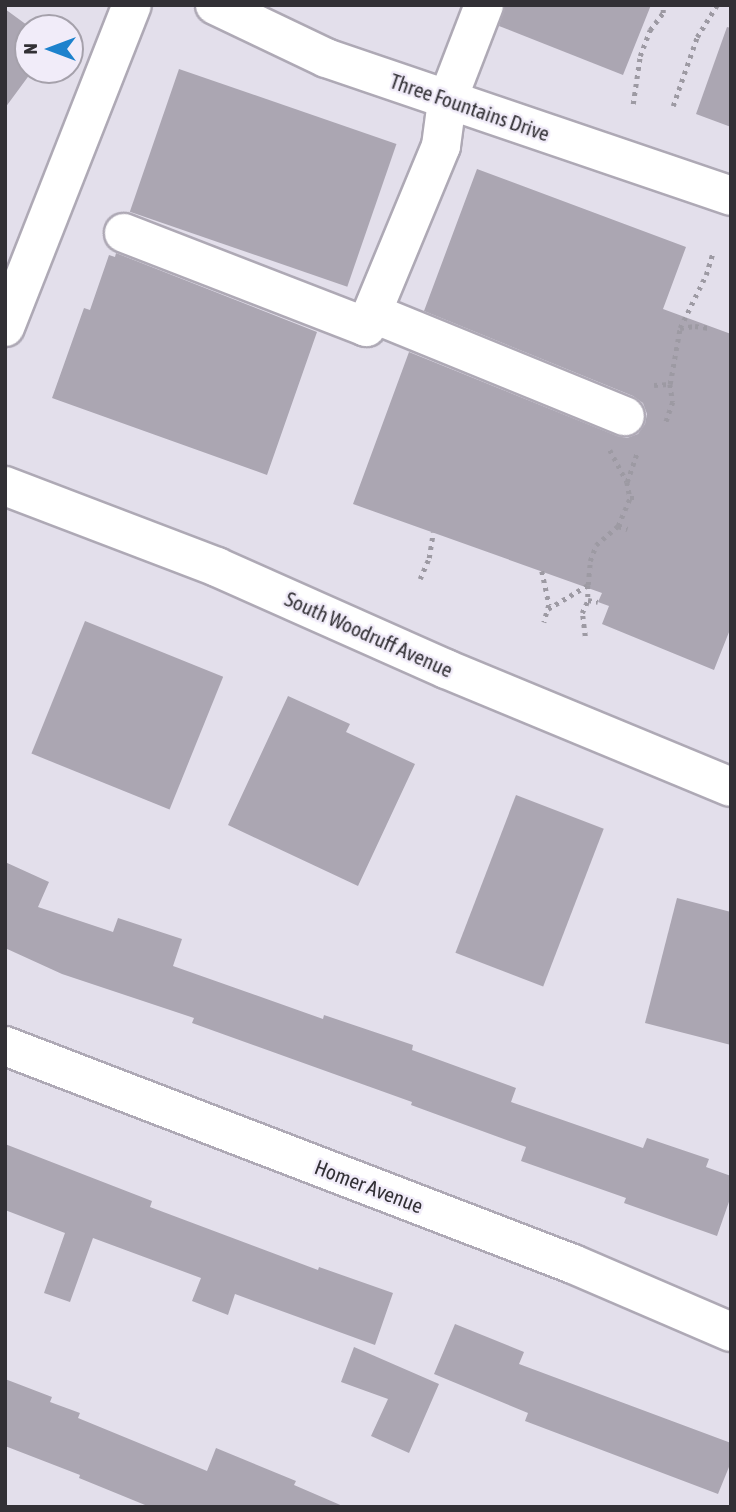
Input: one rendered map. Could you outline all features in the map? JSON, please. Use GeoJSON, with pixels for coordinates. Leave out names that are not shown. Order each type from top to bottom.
{"type":"FeatureCollection","features":[{"type":"Feature","properties":{"kind":"street"},"geometry":{"type":"LineString","coordinates":[[5,327],[132,5]]}},
{"type":"Feature","properties":{"kind":"street","name":"Three Fountains Drive"},"geometry":{"type":"LineString","coordinates":[[215,5],[326,58],[447,101],[667,172],[731,197]]}},
{"type":"Feature","properties":{"kind":"street"},"geometry":{"type":"LineString","coordinates":[[124,233],[366,327],[441,146],[447,101],[484,5]]}},
{"type":"Feature","properties":{"kind":"street"},"geometry":{"type":"LineString","coordinates":[[372,313],[617,430]]}},
{"type":"Feature","properties":{"kind":"street","name":"South Woodruff Avenue"},"geometry":{"type":"LineString","coordinates":[[5,486],[217,567],[446,669],[731,787]]}},
{"type":"Feature","properties":{"kind":"street","name":"Homer Avenue"},"geometry":{"type":"LineString","coordinates":[[5,1046],[573,1264],[731,1332]]}},
{"type":"Feature","properties":{"kind":"path"},"geometry":{"type":"LineString","coordinates":[[633,104],[640,56],[650,30],[663,13],[663,5]]}},
{"type":"Feature","properties":{"kind":"path"},"geometry":{"type":"LineString","coordinates":[[673,106],[697,37],[717,5]]}},
{"type":"Feature","properties":{"kind":"path"},"geometry":{"type":"LineString","coordinates":[[664,425],[673,401],[670,384],[680,328],[706,275],[712,255]]}},
{"type":"Feature","properties":{"kind":"path"},"geometry":{"type":"LineString","coordinates":[[680,328],[709,328]]}},
{"type":"Feature","properties":{"kind":"path"},"geometry":{"type":"LineString","coordinates":[[654,385],[670,384]]}},
{"type":"Feature","properties":{"kind":"path"},"geometry":{"type":"LineString","coordinates":[[584,636],[582,613],[588,600],[590,561],[596,545],[618,526],[630,498],[617,430]]}},
{"type":"Feature","properties":{"kind":"path"},"geometry":{"type":"LineString","coordinates":[[630,498],[639,498]]}},
{"type":"Feature","properties":{"kind":"path"},"geometry":{"type":"LineString","coordinates":[[618,526],[628,529]]}},
{"type":"Feature","properties":{"kind":"path"},"geometry":{"type":"LineString","coordinates":[[420,579],[429,558],[433,533]]}},
{"type":"Feature","properties":{"kind":"path"},"geometry":{"type":"LineString","coordinates":[[542,571],[547,584],[548,609],[544,622]]}},
{"type":"Feature","properties":{"kind":"path"},"geometry":{"type":"LineString","coordinates":[[548,609],[588,585]]}},
{"type":"Feature","properties":{"kind":"path"},"geometry":{"type":"LineString","coordinates":[[588,600],[598,603]]}},
{"type":"Feature","properties":{"kind":"building"},"geometry":{"type":"Polygon","coordinates":[[[505,5],[651,5],[623,75],[499,26],[505,5]]]}},
{"type":"Feature","properties":{"kind":"building"},"geometry":{"type":"Polygon","coordinates":[[[5,9],[14,16],[14,84],[23,84],[5,108],[5,9]]]}},
{"type":"Feature","properties":{"kind":"building"},"geometry":{"type":"Polygon","coordinates":[[[727,27],[731,28],[731,127],[696,114],[727,27]]]}},
{"type":"Feature","properties":{"kind":"building"},"geometry":{"type":"Polygon","coordinates":[[[179,69],[396,144],[347,287],[130,212],[179,69]]]}},
{"type":"Feature","properties":{"kind":"building"},"geometry":{"type":"Polygon","coordinates":[[[477,169],[686,247],[663,309],[731,334],[731,627],[714,670],[602,624],[609,606],[598,602],[602,593],[353,504],[409,352],[617,436],[627,438],[638,434],[645,424],[647,414],[643,403],[633,396],[424,311],[477,169]]]}},
{"type":"Feature","properties":{"kind":"building"},"geometry":{"type":"Polygon","coordinates":[[[116,253],[317,332],[267,475],[52,398],[84,308],[90,310],[109,255],[115,257],[116,253]]]}},
{"type":"Feature","properties":{"kind":"building"},"geometry":{"type":"Polygon","coordinates":[[[85,621],[223,677],[170,809],[31,754],[85,621]]]}},
{"type":"Feature","properties":{"kind":"building"},"geometry":{"type":"Polygon","coordinates":[[[288,696],[350,724],[346,732],[415,764],[358,886],[228,825],[288,696]]]}},
{"type":"Feature","properties":{"kind":"building"},"geometry":{"type":"Polygon","coordinates":[[[516,795],[604,829],[543,986],[455,953],[516,795]]]}},
{"type":"Feature","properties":{"kind":"building"},"geometry":{"type":"Polygon","coordinates":[[[5,862],[49,882],[38,907],[113,932],[118,918],[182,939],[173,966],[323,1019],[324,1015],[413,1045],[412,1050],[516,1088],[511,1102],[643,1148],[647,1138],[709,1159],[706,1167],[731,1176],[731,1196],[717,1236],[624,1203],[626,1198],[521,1161],[526,1147],[411,1105],[412,1102],[192,1023],[194,1018],[62,974],[5,948],[5,862]]]}},
{"type":"Feature","properties":{"kind":"building"},"geometry":{"type":"Polygon","coordinates":[[[677,898],[731,912],[731,1045],[645,1023],[677,898]]]}},
{"type":"Feature","properties":{"kind":"building"},"geometry":{"type":"Polygon","coordinates":[[[5,1144],[152,1201],[150,1207],[318,1270],[319,1267],[393,1293],[375,1345],[235,1294],[228,1315],[192,1301],[201,1278],[93,1238],[70,1302],[44,1293],[65,1233],[5,1210],[5,1144]]]}},
{"type":"Feature","properties":{"kind":"building"},"geometry":{"type":"Polygon","coordinates":[[[455,1324],[524,1352],[519,1364],[731,1443],[731,1462],[718,1494],[525,1421],[528,1413],[434,1374],[455,1324]]]}},
{"type":"Feature","properties":{"kind":"building"},"geometry":{"type":"Polygon","coordinates":[[[354,1347],[439,1384],[409,1453],[371,1436],[388,1399],[341,1382],[354,1347]]]}},
{"type":"Feature","properties":{"kind":"building"},"geometry":{"type":"Polygon","coordinates":[[[5,1379],[52,1397],[50,1402],[80,1413],[78,1418],[207,1471],[216,1448],[296,1481],[294,1485],[345,1507],[150,1507],[79,1478],[80,1475],[5,1446],[5,1379]]]}}]}
